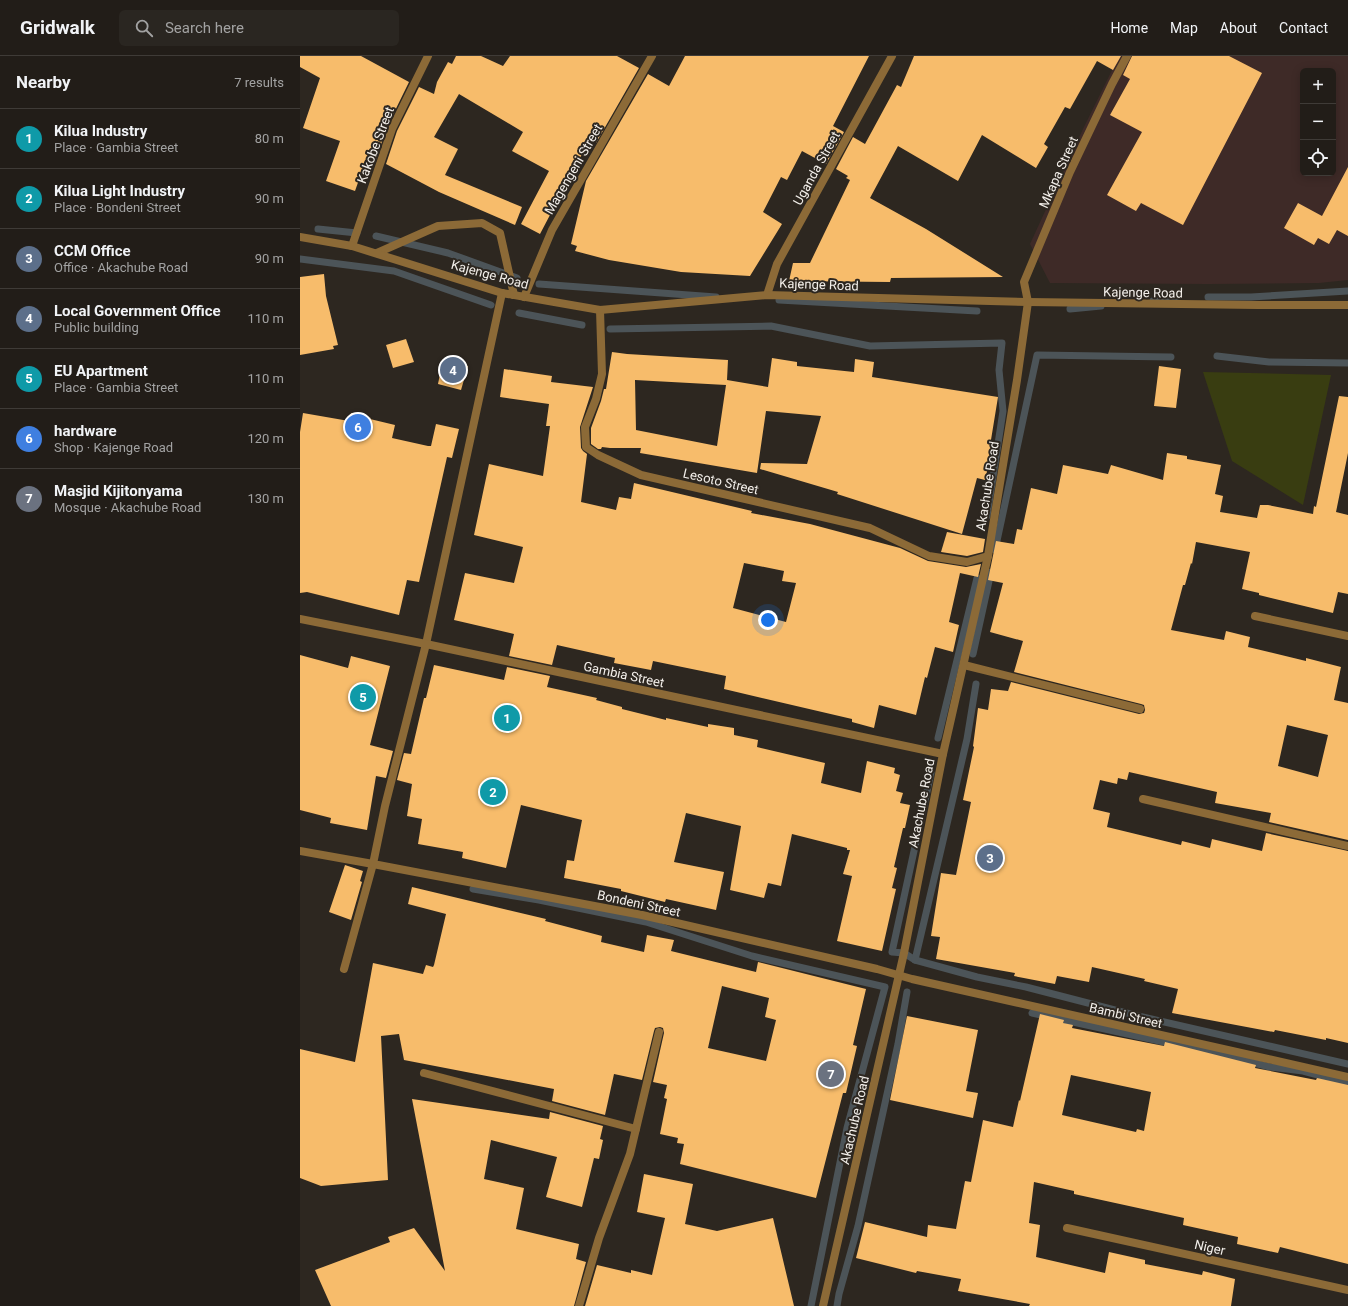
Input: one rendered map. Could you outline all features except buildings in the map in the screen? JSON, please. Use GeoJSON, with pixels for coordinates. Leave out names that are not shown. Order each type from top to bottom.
{"type":"FeatureCollection","features":[{"type":"Feature","properties":{"kind":"street","name":"Kakobe Street"},"geometry":{"type":"LineString","coordinates":[[352,246],[392,129],[428,56]]}},
{"type":"Feature","properties":{"kind":"street","name":"Magengeni Street"},"geometry":{"type":"LineString","coordinates":[[524,297],[552,230],[652,56]]}},
{"type":"Feature","properties":{"kind":"street","name":"Uganda Street"},"geometry":{"type":"LineString","coordinates":[[767,295],[777,264],[892,56]]}},
{"type":"Feature","properties":{"kind":"street","name":"Mkapa Street"},"geometry":{"type":"LineString","coordinates":[[1028,302],[1024,282],[1070,172],[1127,56]]}},
{"type":"Feature","properties":{"kind":"street"},"geometry":{"type":"LineString","coordinates":[[377,253],[438,226],[482,223],[500,233],[514,295]]}},
{"type":"Feature","properties":{"kind":"street","name":"Kajenge Road"},"geometry":{"type":"LineString","coordinates":[[300,237],[352,246],[502,293],[600,310],[767,295],[1028,302],[1348,305]]}},
{"type":"Feature","properties":{"kind":"street"},"geometry":{"type":"LineString","coordinates":[[344,969],[373,864],[385,806],[426,644],[502,293]]}},
{"type":"Feature","properties":{"kind":"street","name":"Akachube Road"},"geometry":{"type":"LineString","coordinates":[[823,1306],[899,975],[943,754],[988,556],[1017,380],[1028,302]]}},
{"type":"Feature","properties":{"kind":"street","name":"Lesoto Street"},"geometry":{"type":"LineString","coordinates":[[600,310],[602,374],[596,399],[585,427],[586,447],[598,455],[641,475],[870,528],[929,556],[967,562],[988,556]]}},
{"type":"Feature","properties":{"kind":"street"},"geometry":{"type":"LineString","coordinates":[[1255,616],[1348,636]]}},
{"type":"Feature","properties":{"kind":"street","name":"Gambia Street"},"geometry":{"type":"LineString","coordinates":[[300,619],[426,644],[943,754]]}},
{"type":"Feature","properties":{"kind":"street"},"geometry":{"type":"LineString","coordinates":[[964,665],[1140,709]]}},
{"type":"Feature","properties":{"kind":"street"},"geometry":{"type":"LineString","coordinates":[[1143,799],[1348,846]]}},
{"type":"Feature","properties":{"kind":"street","name":"Bondeni Street"},"geometry":{"type":"LineString","coordinates":[[300,851],[642,915],[899,975]]}},
{"type":"Feature","properties":{"kind":"street","name":"Bambi Street"},"geometry":{"type":"LineString","coordinates":[[899,975],[1348,1077]]}},
{"type":"Feature","properties":{"kind":"street"},"geometry":{"type":"LineString","coordinates":[[579,1306],[599,1238],[630,1154],[659,1032]]}},
{"type":"Feature","properties":{"kind":"street"},"geometry":{"type":"LineString","coordinates":[[424,1073],[636,1129]]}},
{"type":"Feature","properties":{"kind":"street","name":"Niger"},"geometry":{"type":"LineString","coordinates":[[1068,1228],[1348,1290]]}},
{"type":"Feature","properties":{"kind":"shaded area"},"geometry":{"type":"Polygon","coordinates":[[[1119,56],[1348,56],[1348,280],[1319,283],[1050,283],[1030,244],[1083,129],[1119,56]]]}},
{"type":"Feature","properties":{"kind":"green space"},"geometry":{"type":"Polygon","coordinates":[[[1203,372],[1331,375],[1303,505],[1232,461],[1203,372]]]}},
{"type":"Feature","properties":{"kind":"waterway"},"geometry":{"type":"LineString","coordinates":[[318,229],[357,233]]}},
{"type":"Feature","properties":{"kind":"waterway"},"geometry":{"type":"LineString","coordinates":[[376,236],[448,253],[517,278]]}},
{"type":"Feature","properties":{"kind":"waterway"},"geometry":{"type":"LineString","coordinates":[[300,259],[394,271],[491,305]]}},
{"type":"Feature","properties":{"kind":"waterway"},"geometry":{"type":"LineString","coordinates":[[539,284],[716,297]]}},
{"type":"Feature","properties":{"kind":"waterway"},"geometry":{"type":"LineString","coordinates":[[1208,297],[1251,297],[1348,291]]}},
{"type":"Feature","properties":{"kind":"waterway"},"geometry":{"type":"LineString","coordinates":[[1153,301],[1175,299]]}},
{"type":"Feature","properties":{"kind":"waterway"},"geometry":{"type":"LineString","coordinates":[[779,300],[977,311]]}},
{"type":"Feature","properties":{"kind":"waterway"},"geometry":{"type":"LineString","coordinates":[[1070,309],[1101,306]]}},
{"type":"Feature","properties":{"kind":"waterway"},"geometry":{"type":"LineString","coordinates":[[519,313],[582,325]]}},
{"type":"Feature","properties":{"kind":"waterway"},"geometry":{"type":"LineString","coordinates":[[610,329],[771,326],[870,346],[1002,343],[999,370],[1003,411],[987,516]]}},
{"type":"Feature","properties":{"kind":"waterway"},"geometry":{"type":"LineString","coordinates":[[995,550],[1037,355],[1171,357]]}},
{"type":"Feature","properties":{"kind":"waterway"},"geometry":{"type":"LineString","coordinates":[[1217,356],[1269,362],[1348,363]]}},
{"type":"Feature","properties":{"kind":"waterway"},"geometry":{"type":"LineString","coordinates":[[973,654],[991,572]]}},
{"type":"Feature","properties":{"kind":"waterway"},"geometry":{"type":"LineString","coordinates":[[938,738],[977,578]]}},
{"type":"Feature","properties":{"kind":"waterway"},"geometry":{"type":"LineString","coordinates":[[915,960],[967,739],[976,684]]}},
{"type":"Feature","properties":{"kind":"waterway"},"geometry":{"type":"LineString","coordinates":[[931,773],[892,952],[904,953],[915,960],[977,977],[1026,987],[1134,1015],[1348,1064]]}},
{"type":"Feature","properties":{"kind":"waterway"},"geometry":{"type":"LineString","coordinates":[[473,889],[539,900],[646,922],[752,956],[885,987],[847,1128],[811,1306]]}},
{"type":"Feature","properties":{"kind":"waterway"},"geometry":{"type":"LineString","coordinates":[[837,1306],[858,1226],[898,1044],[907,992]]}},
{"type":"Feature","properties":{"kind":"waterway"},"geometry":{"type":"LineString","coordinates":[[1032,1013],[1214,1053],[1270,1067],[1303,1071],[1348,1083]]}},
{"type":"Feature","properties":{"kind":"place","name":"Local Government Office"},"geometry":{"type":"Point","coordinates":[453,370]}},
{"type":"Feature","properties":{"kind":"place","name":"hardware"},"geometry":{"type":"Point","coordinates":[358,427]}},
{"type":"Feature","properties":{"kind":"place","name":"EU Apartment"},"geometry":{"type":"Point","coordinates":[363,697]}},
{"type":"Feature","properties":{"kind":"place","name":"Kilua Industry"},"geometry":{"type":"Point","coordinates":[507,718]}},
{"type":"Feature","properties":{"kind":"place","name":"Kilua Light Industry"},"geometry":{"type":"Point","coordinates":[493,792]}},
{"type":"Feature","properties":{"kind":"place","name":"CCM Office"},"geometry":{"type":"Point","coordinates":[990,858]}},
{"type":"Feature","properties":{"kind":"place","name":"Masjid Kijitonyama"},"geometry":{"type":"Point","coordinates":[831,1074]}}]}
